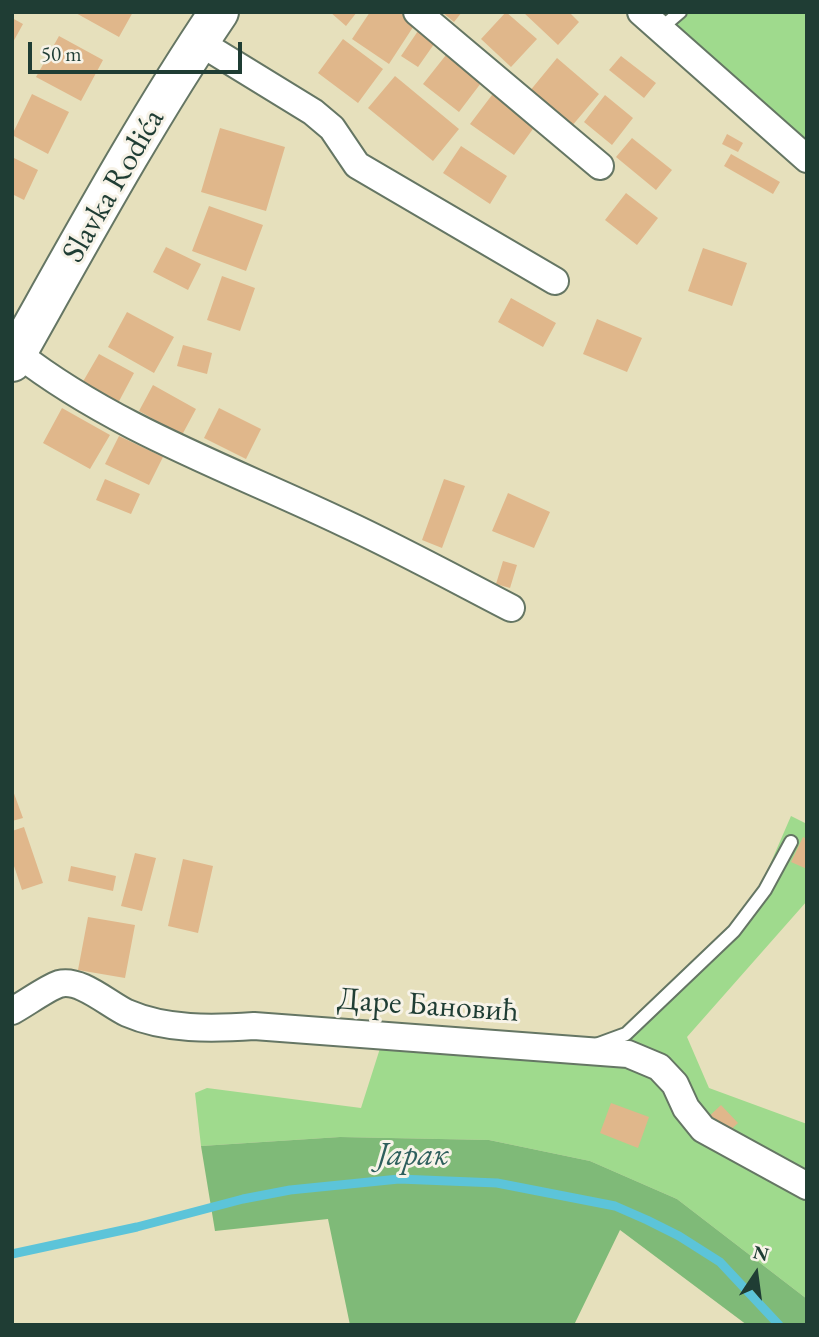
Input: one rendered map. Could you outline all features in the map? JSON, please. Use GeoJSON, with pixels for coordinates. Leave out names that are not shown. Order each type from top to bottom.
{"type":"FeatureCollection","features":[{"type":"Feature","properties":{"kind":"main road","name":"Slavka Rodića"},"geometry":{"type":"LineString","coordinates":[[15,358],[93,219],[209,27]]}},
{"type":"Feature","properties":{"kind":"street"},"geometry":{"type":"LineString","coordinates":[[417,12],[600,166]]}},
{"type":"Feature","properties":{"kind":"street"},"geometry":{"type":"LineString","coordinates":[[651,21],[807,159]]}},
{"type":"Feature","properties":{"kind":"street"},"geometry":{"type":"LineString","coordinates":[[209,27],[332,128],[358,165],[555,281]]}},
{"type":"Feature","properties":{"kind":"street"},"geometry":{"type":"LineString","coordinates":[[15,358],[163,441],[344,523],[511,608]]}},
{"type":"Feature","properties":{"kind":"street","name":"Даре Бановић"},"geometry":{"type":"LineString","coordinates":[[12,1011],[60,984],[85,988],[145,1020],[211,1030],[254,1026],[628,1054],[659,1067],[675,1084],[686,1108],[703,1129],[807,1186]]}},
{"type":"Feature","properties":{"kind":"lane"},"geometry":{"type":"LineString","coordinates":[[651,21],[680,12]]}},
{"type":"Feature","properties":{"kind":"lane"},"geometry":{"type":"LineString","coordinates":[[582,1050],[626,1034],[734,932],[765,890],[790,842]]}},
{"type":"Feature","properties":{"kind":"green space"},"geometry":{"type":"Polygon","coordinates":[[[653,12],[807,12],[807,151],[653,12]]]}},
{"type":"Feature","properties":{"kind":"green space"},"geometry":{"type":"Polygon","coordinates":[[[791,816],[807,824],[807,901],[687,1037],[709,1088],[807,1124],[807,1299],[677,1199],[590,1161],[489,1140],[340,1137],[201,1146],[195,1093],[207,1088],[361,1108],[383,1039],[589,1046],[628,1028],[735,924],[762,883],[791,816]]]}},
{"type":"Feature","properties":{"kind":"green space"},"geometry":{"type":"Polygon","coordinates":[[[340,1137],[489,1140],[590,1161],[677,1199],[807,1299],[807,1325],[747,1325],[620,1230],[574,1325],[350,1325],[328,1219],[215,1231],[201,1146],[340,1137]]]}},
{"type":"Feature","properties":{"kind":"building"},"geometry":{"type":"Polygon","coordinates":[[[74,12],[133,12],[119,37],[74,12]]]}},
{"type":"Feature","properties":{"kind":"building"},"geometry":{"type":"Polygon","coordinates":[[[330,12],[357,12],[346,26],[330,12]]]}},
{"type":"Feature","properties":{"kind":"building"},"geometry":{"type":"Polygon","coordinates":[[[370,12],[404,12],[417,21],[389,64],[352,39],[370,12]]]}},
{"type":"Feature","properties":{"kind":"building"},"geometry":{"type":"Polygon","coordinates":[[[442,12],[462,12],[454,22],[442,12]]]}},
{"type":"Feature","properties":{"kind":"building"},"geometry":{"type":"Polygon","coordinates":[[[506,12],[537,39],[511,67],[481,39],[506,12]]]}},
{"type":"Feature","properties":{"kind":"building"},"geometry":{"type":"Polygon","coordinates":[[[523,12],[569,12],[579,22],[558,45],[523,12]]]}},
{"type":"Feature","properties":{"kind":"building"},"geometry":{"type":"Polygon","coordinates":[[[12,18],[23,24],[12,44],[12,18]]]}},
{"type":"Feature","properties":{"kind":"building"},"geometry":{"type":"Polygon","coordinates":[[[422,25],[439,37],[418,67],[401,56],[422,25]]]}},
{"type":"Feature","properties":{"kind":"building"},"geometry":{"type":"Polygon","coordinates":[[[59,36],[103,60],[81,101],[36,77],[59,36]]]}},
{"type":"Feature","properties":{"kind":"building"},"geometry":{"type":"Polygon","coordinates":[[[343,39],[383,69],[358,103],[318,73],[343,39]]]}},
{"type":"Feature","properties":{"kind":"building"},"geometry":{"type":"Polygon","coordinates":[[[446,55],[481,83],[459,112],[423,84],[446,55]]]}},
{"type":"Feature","properties":{"kind":"building"},"geometry":{"type":"Polygon","coordinates":[[[621,56],[656,83],[644,98],[609,70],[621,56]]]}},
{"type":"Feature","properties":{"kind":"building"},"geometry":{"type":"Polygon","coordinates":[[[557,58],[599,94],[571,127],[529,92],[557,58]]]}},
{"type":"Feature","properties":{"kind":"building"},"geometry":{"type":"Polygon","coordinates":[[[395,76],[459,129],[433,161],[368,108],[395,76]]]}},
{"type":"Feature","properties":{"kind":"building"},"geometry":{"type":"Polygon","coordinates":[[[495,91],[538,122],[514,155],[470,124],[495,91]]]}},
{"type":"Feature","properties":{"kind":"building"},"geometry":{"type":"Polygon","coordinates":[[[32,94],[69,112],[48,154],[12,135],[32,94]]]}},
{"type":"Feature","properties":{"kind":"building"},"geometry":{"type":"Polygon","coordinates":[[[605,95],[633,118],[612,145],[584,122],[605,95]]]}},
{"type":"Feature","properties":{"kind":"building"},"geometry":{"type":"Polygon","coordinates":[[[220,128],[285,147],[266,211],[201,192],[220,128]]]}},
{"type":"Feature","properties":{"kind":"building"},"geometry":{"type":"Polygon","coordinates":[[[727,134],[743,143],[738,152],[722,144],[727,134]]]}},
{"type":"Feature","properties":{"kind":"building"},"geometry":{"type":"Polygon","coordinates":[[[632,138],[672,170],[656,190],[616,157],[632,138]]]}},
{"type":"Feature","properties":{"kind":"building"},"geometry":{"type":"Polygon","coordinates":[[[461,146],[507,176],[490,204],[443,173],[461,146]]]}},
{"type":"Feature","properties":{"kind":"building"},"geometry":{"type":"Polygon","coordinates":[[[731,154],[780,182],[773,194],[724,166],[731,154]]]}},
{"type":"Feature","properties":{"kind":"building"},"geometry":{"type":"Polygon","coordinates":[[[12,157],[38,170],[24,200],[12,194],[12,157]]]}},
{"type":"Feature","properties":{"kind":"building"},"geometry":{"type":"Polygon","coordinates":[[[626,193],[658,218],[637,245],[605,220],[626,193]]]}},
{"type":"Feature","properties":{"kind":"building"},"geometry":{"type":"Polygon","coordinates":[[[209,206],[263,225],[246,271],[192,251],[209,206]]]}},
{"type":"Feature","properties":{"kind":"building"},"geometry":{"type":"Polygon","coordinates":[[[166,247],[201,264],[188,290],[153,272],[166,247]]]}},
{"type":"Feature","properties":{"kind":"building"},"geometry":{"type":"Polygon","coordinates":[[[703,248],[747,263],[732,306],[688,291],[703,248]]]}},
{"type":"Feature","properties":{"kind":"building"},"geometry":{"type":"Polygon","coordinates":[[[222,276],[255,288],[240,331],[207,320],[222,276]]]}},
{"type":"Feature","properties":{"kind":"building"},"geometry":{"type":"Polygon","coordinates":[[[511,298],[556,323],[543,347],[498,322],[511,298]]]}},
{"type":"Feature","properties":{"kind":"building"},"geometry":{"type":"Polygon","coordinates":[[[127,312],[174,337],[154,373],[108,347],[127,312]]]}},
{"type":"Feature","properties":{"kind":"building"},"geometry":{"type":"Polygon","coordinates":[[[597,319],[642,338],[627,372],[583,354],[597,319]]]}},
{"type":"Feature","properties":{"kind":"building"},"geometry":{"type":"Polygon","coordinates":[[[183,345],[212,353],[207,374],[177,366],[183,345]]]}},
{"type":"Feature","properties":{"kind":"building"},"geometry":{"type":"Polygon","coordinates":[[[99,354],[134,373],[117,405],[81,385],[99,354]]]}},
{"type":"Feature","properties":{"kind":"building"},"geometry":{"type":"Polygon","coordinates":[[[153,385],[196,409],[182,435],[139,411],[153,385]]]}},
{"type":"Feature","properties":{"kind":"building"},"geometry":{"type":"Polygon","coordinates":[[[62,408],[110,435],[90,469],[43,443],[62,408]]]}},
{"type":"Feature","properties":{"kind":"building"},"geometry":{"type":"Polygon","coordinates":[[[219,408],[261,429],[246,459],[204,438],[219,408]]]}},
{"type":"Feature","properties":{"kind":"building"},"geometry":{"type":"Polygon","coordinates":[[[119,436],[163,457],[149,485],[105,464],[119,436]]]}},
{"type":"Feature","properties":{"kind":"building"},"geometry":{"type":"Polygon","coordinates":[[[105,479],[140,494],[131,514],[96,500],[105,479]]]}},
{"type":"Feature","properties":{"kind":"building"},"geometry":{"type":"Polygon","coordinates":[[[444,479],[465,486],[442,548],[422,540],[444,479]]]}},
{"type":"Feature","properties":{"kind":"building"},"geometry":{"type":"Polygon","coordinates":[[[508,493],[550,512],[534,548],[492,531],[508,493]]]}},
{"type":"Feature","properties":{"kind":"building"},"geometry":{"type":"Polygon","coordinates":[[[503,561],[517,565],[510,588],[496,584],[503,561]]]}},
{"type":"Feature","properties":{"kind":"building"},"geometry":{"type":"Polygon","coordinates":[[[12,788],[23,818],[12,821],[12,788]]]}},
{"type":"Feature","properties":{"kind":"building"},"geometry":{"type":"Polygon","coordinates":[[[24,827],[43,883],[22,890],[12,860],[12,831],[24,827]]]}},
{"type":"Feature","properties":{"kind":"building"},"geometry":{"type":"Polygon","coordinates":[[[803,837],[807,839],[807,869],[791,862],[803,837]]]}},
{"type":"Feature","properties":{"kind":"building"},"geometry":{"type":"Polygon","coordinates":[[[135,853],[156,858],[142,911],[121,906],[135,853]]]}},
{"type":"Feature","properties":{"kind":"building"},"geometry":{"type":"Polygon","coordinates":[[[183,859],[213,866],[198,933],[168,926],[183,859]]]}},
{"type":"Feature","properties":{"kind":"building"},"geometry":{"type":"Polygon","coordinates":[[[71,866],[116,876],[113,891],[68,881],[71,866]]]}},
{"type":"Feature","properties":{"kind":"building"},"geometry":{"type":"Polygon","coordinates":[[[88,917],[135,925],[125,978],[78,970],[88,917]]]}},
{"type":"Feature","properties":{"kind":"building"},"geometry":{"type":"Polygon","coordinates":[[[611,1103],[649,1117],[638,1148],[600,1133],[611,1103]]]}},
{"type":"Feature","properties":{"kind":"building"},"geometry":{"type":"Polygon","coordinates":[[[721,1105],[738,1123],[720,1140],[703,1122],[721,1105]]]}},
{"type":"Feature","properties":{"kind":"waterway","name":"Јарак"},"geometry":{"type":"LineString","coordinates":[[12,1254],[290,1190],[399,1179],[497,1183],[615,1206],[679,1236],[720,1262],[779,1325]]}}]}
